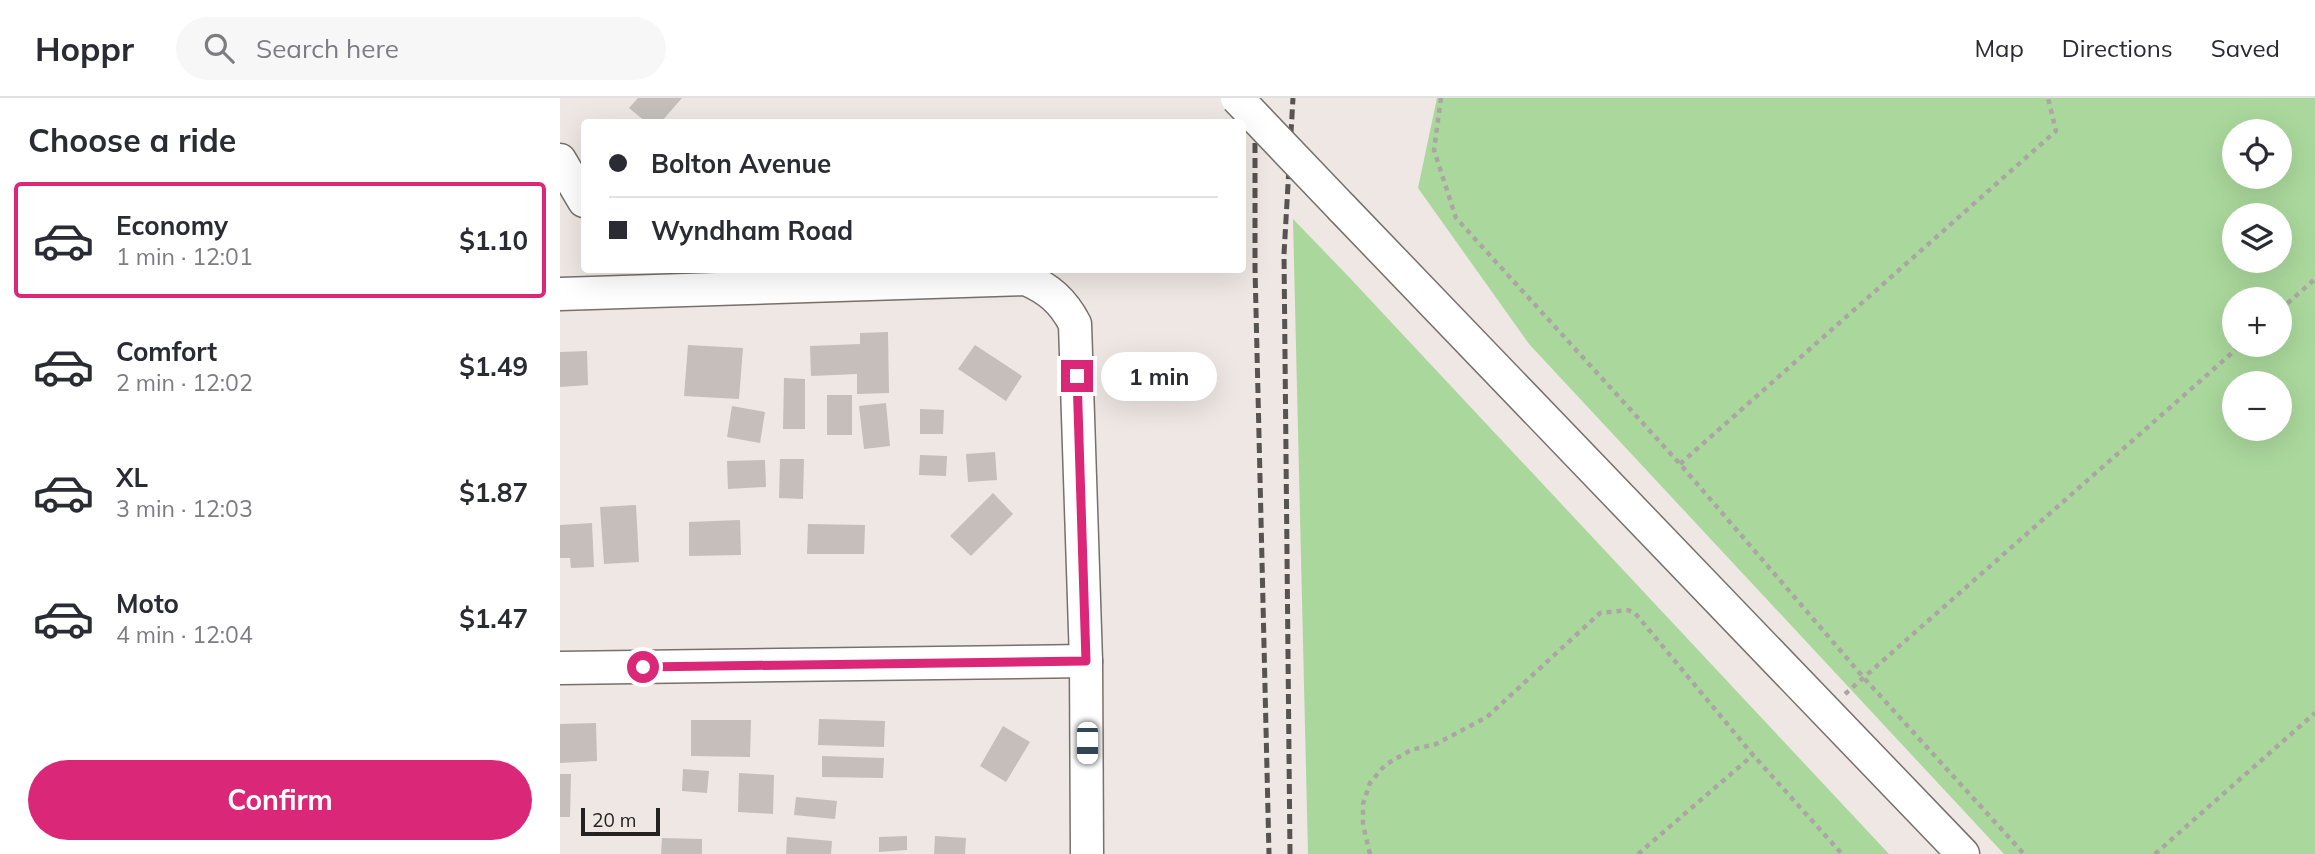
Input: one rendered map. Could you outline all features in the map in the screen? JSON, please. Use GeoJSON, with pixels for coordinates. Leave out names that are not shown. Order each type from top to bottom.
{"type":"FeatureCollection","features":[{"type":"Feature","properties":{"kind":"street"},"geometry":{"type":"LineString","coordinates":[[1237,98],[1963,854]]}},
{"type":"Feature","properties":{"kind":"street"},"geometry":{"type":"LineString","coordinates":[[560,160],[581,196]]}},
{"type":"Feature","properties":{"kind":"street"},"geometry":{"type":"LineString","coordinates":[[560,294],[631,281],[1026,279],[1057,297],[1075,324],[1086,661],[1087,854]]}},
{"type":"Feature","properties":{"kind":"street"},"geometry":{"type":"LineString","coordinates":[[560,668],[1086,661]]}},
{"type":"Feature","properties":{"kind":"path"},"geometry":{"type":"LineString","coordinates":[[1441,98],[1434,150],[1456,218],[1680,464],[1864,678],[2024,854]]}},
{"type":"Feature","properties":{"kind":"path"},"geometry":{"type":"LineString","coordinates":[[1680,464],[2056,131],[2048,98]]}},
{"type":"Feature","properties":{"kind":"path"},"geometry":{"type":"LineString","coordinates":[[2292,299],[2315,279]]}},
{"type":"Feature","properties":{"kind":"path"},"geometry":{"type":"LineString","coordinates":[[1826,710],[2227,357]]}},
{"type":"Feature","properties":{"kind":"path"},"geometry":{"type":"LineString","coordinates":[[1370,854],[1363,825],[1363,804],[1370,783],[1385,765],[1411,750],[1436,744],[1487,717],[1600,614],[1614,610],[1634,613],[1753,755],[1842,854]]}},
{"type":"Feature","properties":{"kind":"path"},"geometry":{"type":"LineString","coordinates":[[2154,854],[2315,713]]}},
{"type":"Feature","properties":{"kind":"path"},"geometry":{"type":"LineString","coordinates":[[1638,854],[1753,755]]}},
{"type":"Feature","properties":{"kind":"green space"},"geometry":{"type":"Polygon","coordinates":[[[1437,98],[2315,98],[2315,854],[2004,854],[1529,344],[1418,188],[1437,98]]]}},
{"type":"Feature","properties":{"kind":"green space"},"geometry":{"type":"Polygon","coordinates":[[[1293,219],[1348,276],[1889,854],[1308,854],[1293,219]]]}},
{"type":"Feature","properties":{"kind":"building"},"geometry":{"type":"Polygon","coordinates":[[[638,98],[682,98],[664,119],[642,119],[629,108],[638,98]]]}},
{"type":"Feature","properties":{"kind":"building"},"geometry":{"type":"Polygon","coordinates":[[[888,332],[889,393],[857,394],[857,374],[811,376],[810,346],[860,344],[860,333],[888,332]]]}},
{"type":"Feature","properties":{"kind":"building"},"geometry":{"type":"Polygon","coordinates":[[[688,345],[743,348],[739,399],[684,396],[688,345]]]}},
{"type":"Feature","properties":{"kind":"building"},"geometry":{"type":"Polygon","coordinates":[[[975,345],[1022,376],[1006,401],[958,369],[975,345]]]}},
{"type":"Feature","properties":{"kind":"building"},"geometry":{"type":"Polygon","coordinates":[[[587,351],[588,385],[560,387],[560,352],[587,351]]]}},
{"type":"Feature","properties":{"kind":"building"},"geometry":{"type":"Polygon","coordinates":[[[784,378],[805,379],[805,429],[783,429],[784,378]]]}},
{"type":"Feature","properties":{"kind":"building"},"geometry":{"type":"Polygon","coordinates":[[[827,395],[852,395],[852,435],[827,435],[827,395]]]}},
{"type":"Feature","properties":{"kind":"building"},"geometry":{"type":"Polygon","coordinates":[[[886,403],[890,446],[864,449],[859,406],[886,403]]]}},
{"type":"Feature","properties":{"kind":"building"},"geometry":{"type":"Polygon","coordinates":[[[732,406],[765,412],[760,443],[727,437],[732,406]]]}},
{"type":"Feature","properties":{"kind":"building"},"geometry":{"type":"Polygon","coordinates":[[[920,409],[944,410],[943,434],[920,434],[920,409]]]}},
{"type":"Feature","properties":{"kind":"building"},"geometry":{"type":"Polygon","coordinates":[[[995,452],[997,480],[968,482],[966,454],[995,452]]]}},
{"type":"Feature","properties":{"kind":"building"},"geometry":{"type":"Polygon","coordinates":[[[920,455],[947,456],[946,476],[919,475],[920,455]]]}},
{"type":"Feature","properties":{"kind":"building"},"geometry":{"type":"Polygon","coordinates":[[[780,459],[804,459],[803,499],[779,498],[780,459]]]}},
{"type":"Feature","properties":{"kind":"building"},"geometry":{"type":"Polygon","coordinates":[[[765,460],[766,487],[728,489],[727,461],[765,460]]]}},
{"type":"Feature","properties":{"kind":"building"},"geometry":{"type":"Polygon","coordinates":[[[993,493],[1013,514],[971,556],[950,536],[993,493]]]}},
{"type":"Feature","properties":{"kind":"building"},"geometry":{"type":"Polygon","coordinates":[[[636,505],[639,562],[604,564],[600,507],[636,505]]]}},
{"type":"Feature","properties":{"kind":"building"},"geometry":{"type":"Polygon","coordinates":[[[740,520],[741,555],[689,556],[689,522],[740,520]]]}},
{"type":"Feature","properties":{"kind":"building"},"geometry":{"type":"Polygon","coordinates":[[[592,523],[594,567],[571,568],[570,558],[560,558],[560,525],[592,523]]]}},
{"type":"Feature","properties":{"kind":"building"},"geometry":{"type":"Polygon","coordinates":[[[808,524],[865,525],[864,554],[807,554],[808,524]]]}},
{"type":"Feature","properties":{"kind":"building"},"geometry":{"type":"Polygon","coordinates":[[[819,719],[885,721],[884,747],[818,745],[819,719]]]}},
{"type":"Feature","properties":{"kind":"building"},"geometry":{"type":"Polygon","coordinates":[[[691,720],[751,720],[750,757],[691,756],[691,720]]]}},
{"type":"Feature","properties":{"kind":"building"},"geometry":{"type":"Polygon","coordinates":[[[596,723],[597,761],[560,763],[560,724],[596,723]]]}},
{"type":"Feature","properties":{"kind":"building"},"geometry":{"type":"Polygon","coordinates":[[[1003,726],[1030,742],[1006,782],[980,766],[1003,726]]]}},
{"type":"Feature","properties":{"kind":"building"},"geometry":{"type":"Polygon","coordinates":[[[822,756],[884,758],[883,778],[822,777],[822,756]]]}},
{"type":"Feature","properties":{"kind":"building"},"geometry":{"type":"Polygon","coordinates":[[[683,769],[709,771],[707,793],[682,791],[683,769]]]}},
{"type":"Feature","properties":{"kind":"building"},"geometry":{"type":"Polygon","coordinates":[[[739,773],[774,775],[773,814],[738,812],[739,773]]]}},
{"type":"Feature","properties":{"kind":"building"},"geometry":{"type":"Polygon","coordinates":[[[560,774],[571,774],[570,817],[560,817],[560,774]]]}},
{"type":"Feature","properties":{"kind":"building"},"geometry":{"type":"Polygon","coordinates":[[[796,797],[837,801],[835,819],[794,815],[796,797]]]}},
{"type":"Feature","properties":{"kind":"building"},"geometry":{"type":"Polygon","coordinates":[[[907,836],[907,850],[879,852],[879,837],[907,836]]]}},
{"type":"Feature","properties":{"kind":"building"},"geometry":{"type":"Polygon","coordinates":[[[935,836],[966,838],[965,854],[934,854],[935,836]]]}},
{"type":"Feature","properties":{"kind":"building"},"geometry":{"type":"Polygon","coordinates":[[[787,837],[832,841],[831,854],[786,854],[787,837]]]}},
{"type":"Feature","properties":{"kind":"building"},"geometry":{"type":"Polygon","coordinates":[[[662,838],[702,839],[702,854],[661,854],[662,838]]]}},
{"type":"Feature","properties":{"kind":"railway"},"geometry":{"type":"LineString","coordinates":[[1255,98],[1255,268],[1269,854]]}},
{"type":"Feature","properties":{"kind":"railway"},"geometry":{"type":"LineString","coordinates":[[1290,854],[1284,254],[1293,98]]}},
{"type":"Feature","properties":{"kind":"route"},"geometry":{"type":"LineString","coordinates":[[643,667],[1086,661],[1077,376]]}}]}
